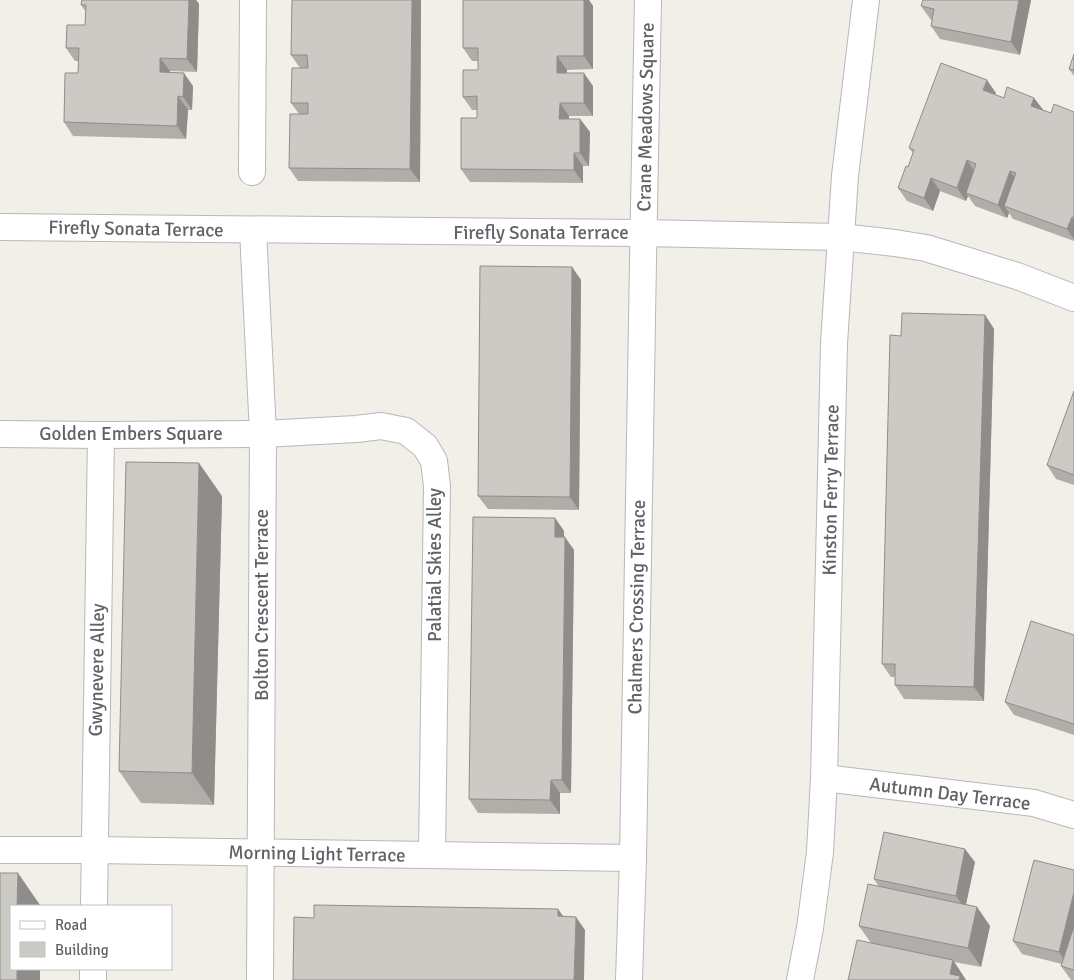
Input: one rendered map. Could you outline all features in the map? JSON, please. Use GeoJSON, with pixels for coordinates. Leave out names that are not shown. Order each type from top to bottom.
{"type":"FeatureCollection","features":[{"type":"Feature","properties":{"kind":"street"},"geometry":{"type":"LineString","coordinates":[[252,172],[253,0]]}},
{"type":"Feature","properties":{"kind":"street","name":"Crane Meadows Square"},"geometry":{"type":"LineString","coordinates":[[643,234],[648,0]]}},
{"type":"Feature","properties":{"kind":"street","name":"Kinston Ferry Terrace"},"geometry":{"type":"LineString","coordinates":[[800,980],[810,928],[820,852],[824,778],[834,343],[844,176],[866,0]]}},
{"type":"Feature","properties":{"kind":"street","name":"Firefly Sonata Terrace"},"geometry":{"type":"LineString","coordinates":[[0,227],[841,237],[926,248],[1017,276],[1074,298]]}},
{"type":"Feature","properties":{"kind":"street","name":"Bolton Crescent Terrace"},"geometry":{"type":"LineString","coordinates":[[253,230],[263,434],[260,980]]}},
{"type":"Feature","properties":{"kind":"street","name":"Chalmers Crossing Terrace"},"geometry":{"type":"LineString","coordinates":[[629,980],[633,858],[643,234]]}},
{"type":"Feature","properties":{"kind":"street","name":"Palatial Skies Alley"},"geometry":{"type":"LineString","coordinates":[[263,434],[381,426],[406,431],[425,446],[434,461],[437,486],[432,856]]}},
{"type":"Feature","properties":{"kind":"street","name":"Golden Embers Square"},"geometry":{"type":"LineString","coordinates":[[0,434],[263,434]]}},
{"type":"Feature","properties":{"kind":"street","name":"Gwynevere Alley"},"geometry":{"type":"LineString","coordinates":[[94,905],[101,435]]}},
{"type":"Feature","properties":{"kind":"street","name":"Autumn Day Terrace"},"geometry":{"type":"LineString","coordinates":[[824,778],[1034,803],[1074,815]]}},
{"type":"Feature","properties":{"kind":"street","name":"Morning Light Terrace"},"geometry":{"type":"LineString","coordinates":[[0,850],[633,858]]}},
{"type":"Feature","properties":{"kind":"building"},"geometry":{"type":"Polygon","coordinates":[[[82,0],[189,0],[187,59],[160,58],[160,72],[184,73],[183,97],[178,96],[177,126],[64,122],[65,73],[78,73],[79,48],[66,48],[67,25],[85,25],[86,5],[81,5],[82,0]]]}},
{"type":"Feature","properties":{"kind":"building"},"geometry":{"type":"Polygon","coordinates":[[[292,0],[412,0],[410,169],[289,168],[290,114],[308,114],[308,103],[291,103],[292,68],[308,68],[307,55],[291,55],[292,0]]]}},
{"type":"Feature","properties":{"kind":"building"},"geometry":{"type":"Polygon","coordinates":[[[463,0],[584,0],[584,56],[557,56],[557,73],[584,73],[584,103],[560,103],[559,119],[580,119],[580,153],[574,153],[574,170],[461,169],[461,118],[477,118],[477,96],[463,97],[463,70],[478,70],[478,48],[463,48],[463,0]]]}},
{"type":"Feature","properties":{"kind":"building"},"geometry":{"type":"Polygon","coordinates":[[[923,0],[1019,0],[1011,42],[931,26],[934,9],[921,6],[923,0]]]}},
{"type":"Feature","properties":{"kind":"building"},"geometry":{"type":"Polygon","coordinates":[[[1074,54],[1074,70],[1069,69],[1074,54]]]}},
{"type":"Feature","properties":{"kind":"building"},"geometry":{"type":"Polygon","coordinates":[[[941,63],[987,80],[983,90],[1004,98],[1007,87],[1034,98],[1031,106],[1051,113],[1054,104],[1074,112],[1074,218],[1072,217],[1067,229],[1004,206],[1016,173],[1010,171],[998,205],[966,193],[976,164],[967,160],[957,188],[931,178],[924,198],[898,188],[914,150],[909,148],[941,63]]]}},
{"type":"Feature","properties":{"kind":"building"},"geometry":{"type":"Polygon","coordinates":[[[480,266],[572,267],[570,497],[478,496],[480,266]]]}},
{"type":"Feature","properties":{"kind":"building"},"geometry":{"type":"Polygon","coordinates":[[[902,313],[985,315],[974,687],[895,685],[895,664],[882,664],[890,335],[901,336],[902,313]]]}},
{"type":"Feature","properties":{"kind":"building"},"geometry":{"type":"Polygon","coordinates":[[[1074,391],[1074,475],[1047,465],[1074,391]]]}},
{"type":"Feature","properties":{"kind":"building"},"geometry":{"type":"Polygon","coordinates":[[[126,462],[199,463],[192,773],[119,771],[126,462]]]}},
{"type":"Feature","properties":{"kind":"building"},"geometry":{"type":"Polygon","coordinates":[[[473,517],[555,518],[555,537],[565,537],[562,780],[551,780],[550,800],[469,799],[473,517]]]}},
{"type":"Feature","properties":{"kind":"building"},"geometry":{"type":"Polygon","coordinates":[[[1031,621],[1074,635],[1074,724],[1005,702],[1031,621]]]}},
{"type":"Feature","properties":{"kind":"building"},"geometry":{"type":"Polygon","coordinates":[[[884,832],[965,849],[956,896],[874,879],[884,832]]]}},
{"type":"Feature","properties":{"kind":"building"},"geometry":{"type":"Polygon","coordinates":[[[1034,860],[1074,870],[1074,892],[1059,952],[1013,941],[1034,860]]]}},
{"type":"Feature","properties":{"kind":"building"},"geometry":{"type":"Polygon","coordinates":[[[0,873],[18,873],[17,905],[10,905],[10,970],[17,970],[17,980],[0,980],[0,873]]]}},
{"type":"Feature","properties":{"kind":"building"},"geometry":{"type":"Polygon","coordinates":[[[868,884],[977,907],[968,948],[859,926],[868,884]]]}},
{"type":"Feature","properties":{"kind":"building"},"geometry":{"type":"Polygon","coordinates":[[[314,905],[558,909],[558,916],[576,917],[574,980],[293,980],[294,917],[314,918],[314,905]]]}},
{"type":"Feature","properties":{"kind":"building"},"geometry":{"type":"Polygon","coordinates":[[[1074,926],[1074,970],[1061,966],[1074,926]]]}},
{"type":"Feature","properties":{"kind":"building"},"geometry":{"type":"Polygon","coordinates":[[[857,940],[953,960],[950,974],[960,976],[959,980],[848,980],[857,940]]]}}]}
